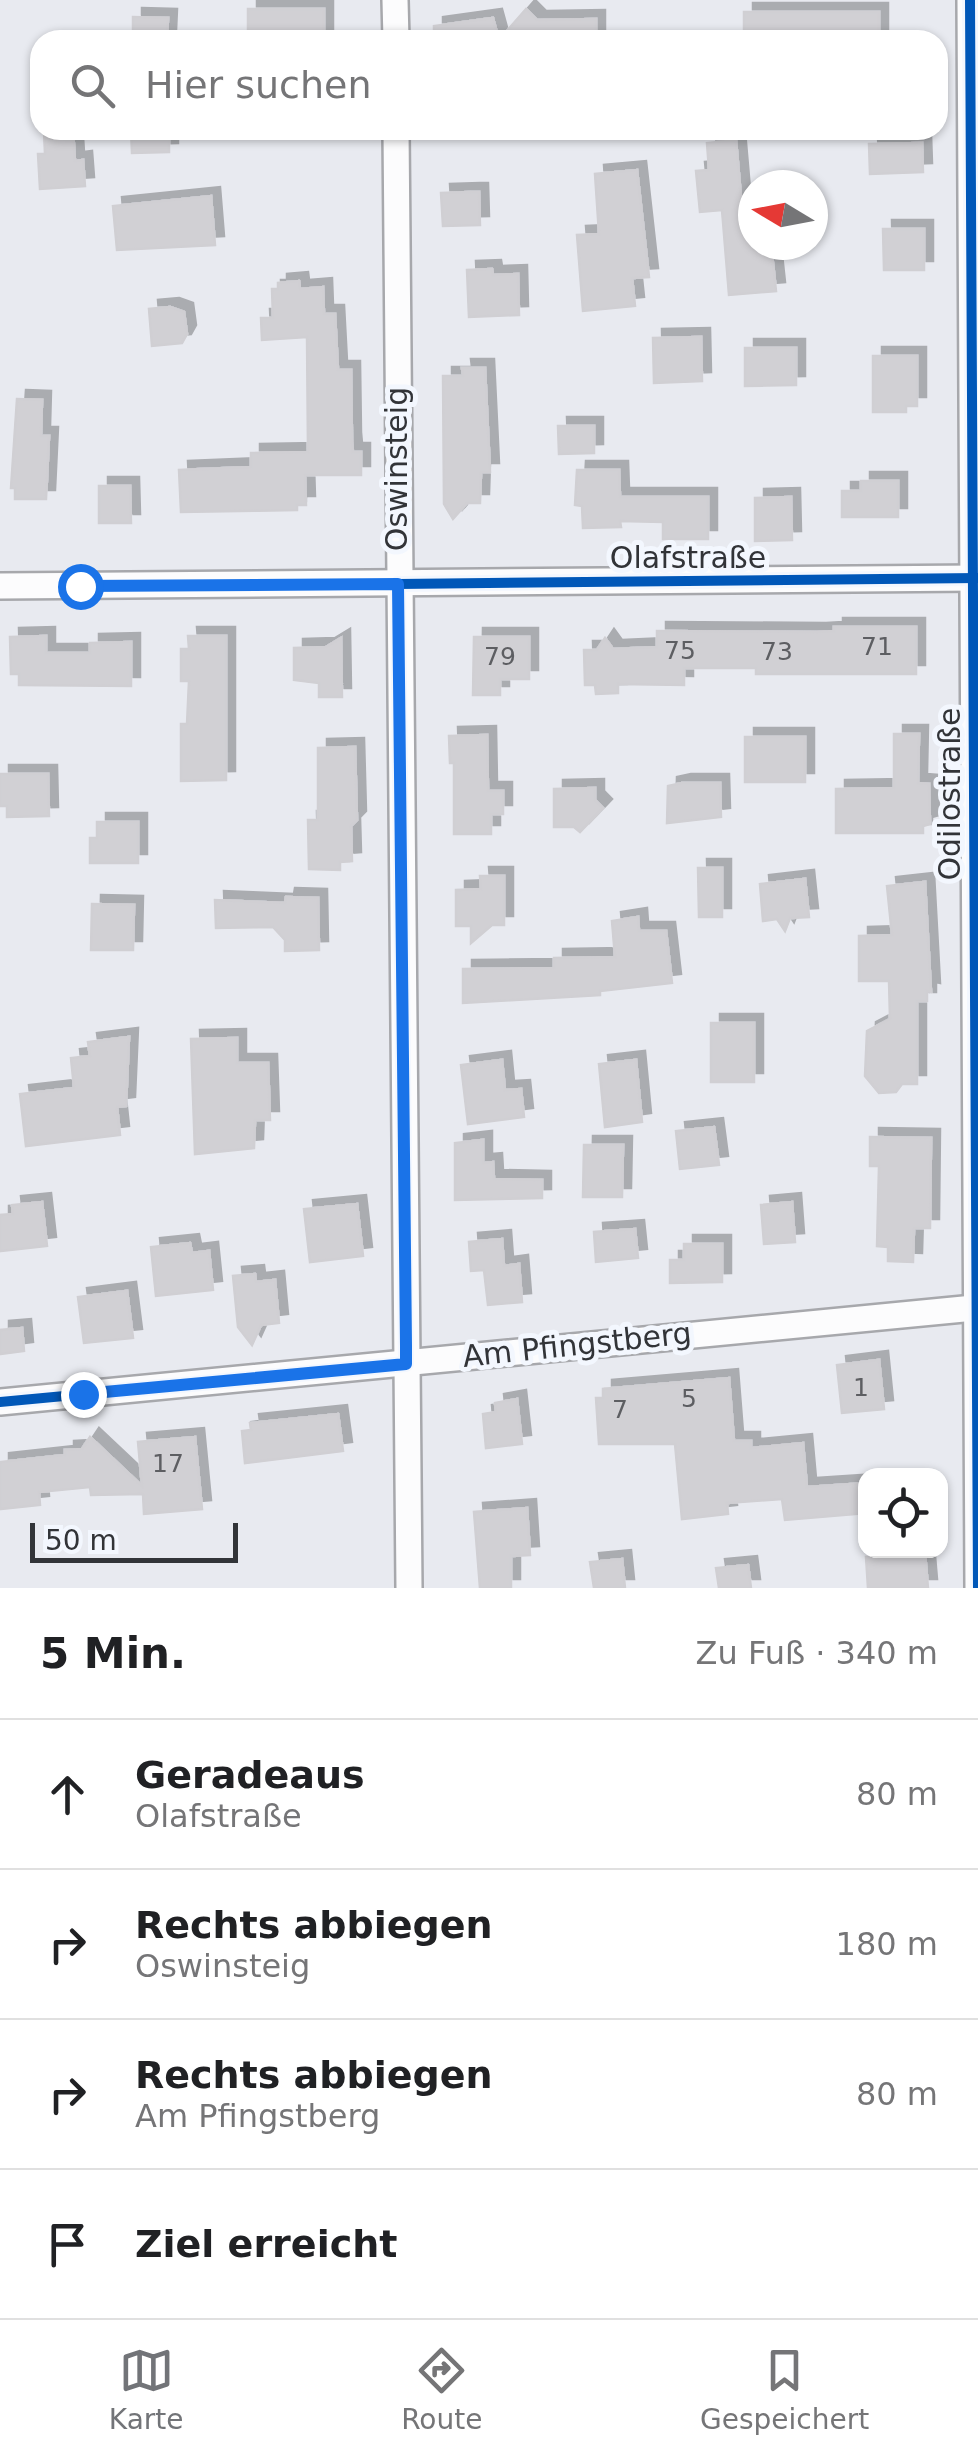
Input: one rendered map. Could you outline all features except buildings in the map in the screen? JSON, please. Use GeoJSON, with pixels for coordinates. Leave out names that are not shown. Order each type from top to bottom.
{"type":"FeatureCollection","features":[{"type":"Feature","properties":{"kind":"street"},"geometry":{"type":"LineString","coordinates":[[395,0],[396,30]]}},
{"type":"Feature","properties":{"kind":"street","name":"Odilostraße"},"geometry":{"type":"LineString","coordinates":[[970,0],[976,578],[974,1308],[978,1588]]}},
{"type":"Feature","properties":{"kind":"street","name":"Oswinsteig"},"geometry":{"type":"LineString","coordinates":[[396,140],[409,1588]]}},
{"type":"Feature","properties":{"kind":"street","name":"Olafstraße"},"geometry":{"type":"LineString","coordinates":[[0,586],[976,578]]}},
{"type":"Feature","properties":{"kind":"street","name":"Am Pfingstberg"},"geometry":{"type":"LineString","coordinates":[[0,1402],[974,1308]]}},
{"type":"Feature","properties":{"kind":"cycle path"},"geometry":{"type":"LineString","coordinates":[[970,0],[978,1588]]}},
{"type":"Feature","properties":{"kind":"cycle path"},"geometry":{"type":"LineString","coordinates":[[0,1402],[406,1364],[398,584],[978,578]]}},
{"type":"Feature","properties":{"kind":"route"},"geometry":{"type":"LineString","coordinates":[[80,586],[398,584],[406,1346],[406,1364],[83,1394]]}}]}
